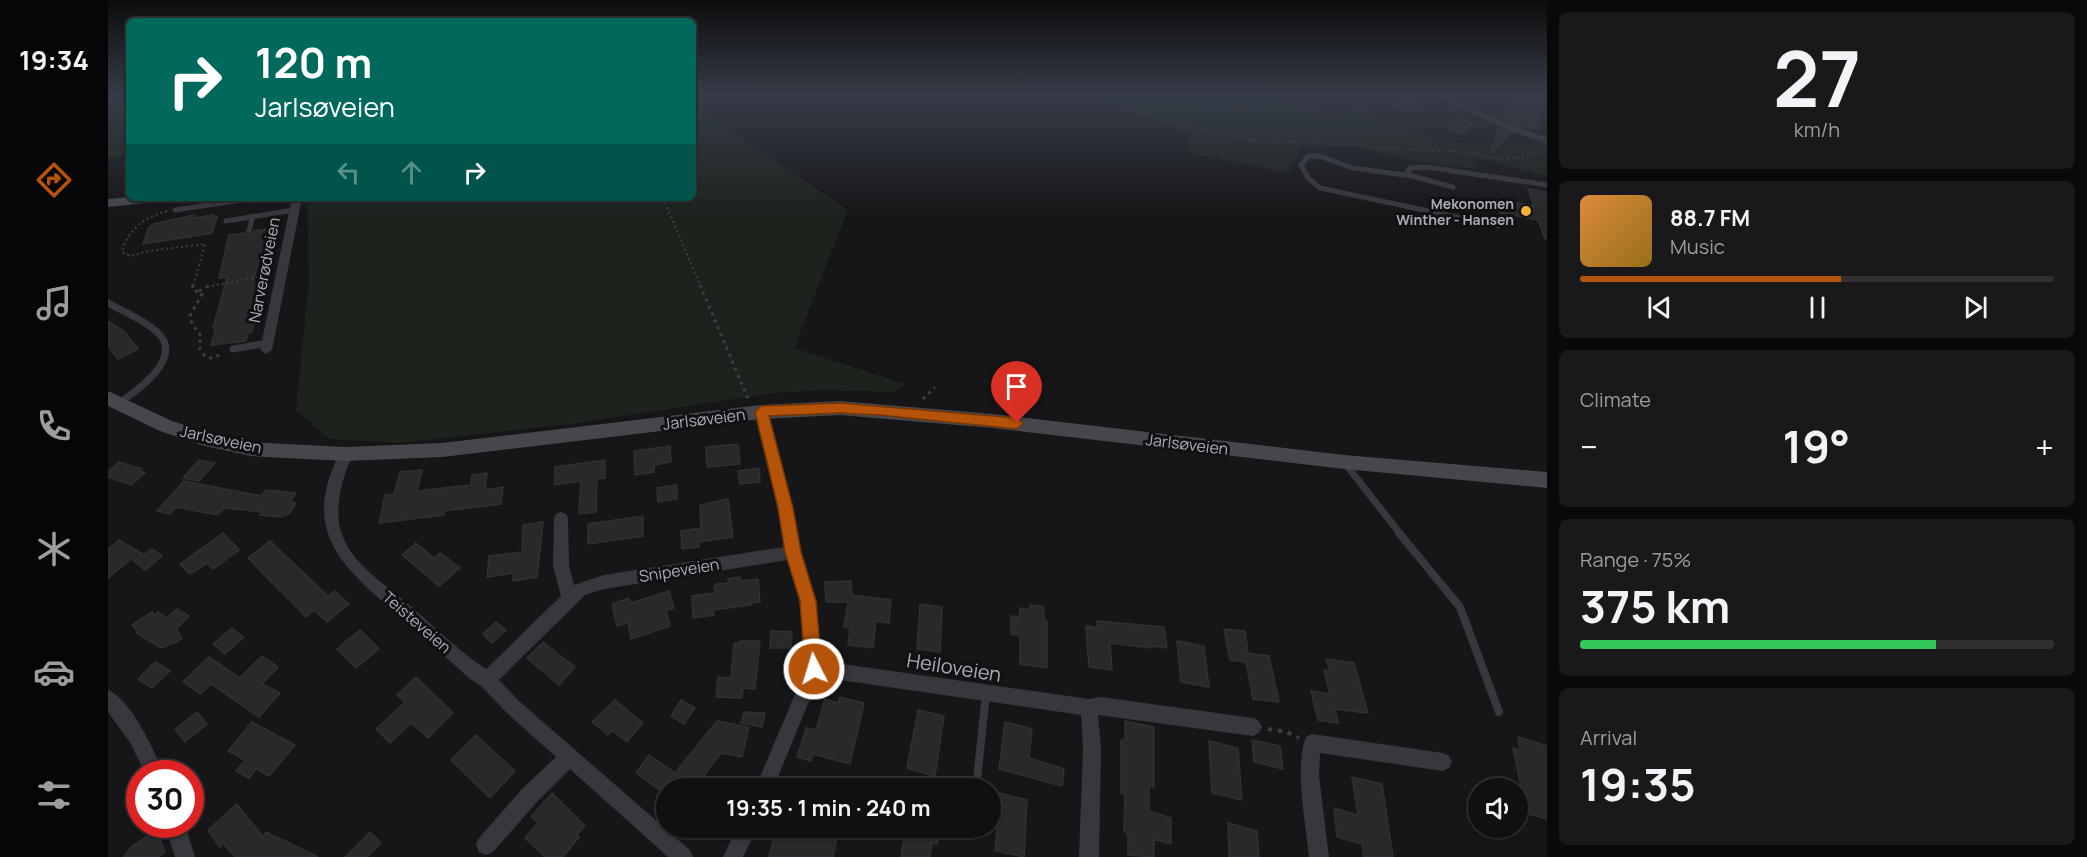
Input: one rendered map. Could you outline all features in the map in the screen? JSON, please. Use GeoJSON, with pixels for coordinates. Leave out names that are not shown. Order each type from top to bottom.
{"type":"FeatureCollection","features":[{"type":"Feature","properties":{"kind":"street"},"geometry":{"type":"LineString","coordinates":[[1531,135],[1547,140]]}},
{"type":"Feature","properties":{"kind":"street"},"geometry":{"type":"LineString","coordinates":[[108,203],[127,201]]}},
{"type":"Feature","properties":{"kind":"street","name":"Narverødveien"},"geometry":{"type":"LineString","coordinates":[[267,346],[295,204]]}},
{"type":"Feature","properties":{"kind":"street","name":"Jarlsøveien"},"geometry":{"type":"LineString","coordinates":[[113,400],[166,426],[251,449],[346,454],[442,450],[755,407],[840,408],[906,412],[1344,462],[1547,480]]}},
{"type":"Feature","properties":{"kind":"street"},"geometry":{"type":"LineString","coordinates":[[755,407],[785,508],[793,552],[808,601],[814,669],[769,778]]}},
{"type":"Feature","properties":{"kind":"street","name":"Teisteveien"},"geometry":{"type":"LineString","coordinates":[[346,454],[339,466],[332,501],[335,534],[349,558],[368,578],[476,673],[487,680],[513,707],[683,857]]}},
{"type":"Feature","properties":{"kind":"street"},"geometry":{"type":"LineString","coordinates":[[561,518],[561,566],[569,598]]}},
{"type":"Feature","properties":{"kind":"street","name":"Snipeveien"},"geometry":{"type":"LineString","coordinates":[[487,680],[580,589],[604,582],[793,552]]}},
{"type":"Feature","properties":{"kind":"street","name":"Heiloveien"},"geometry":{"type":"LineString","coordinates":[[814,669],[1089,708],[1101,706],[1253,727]]}},
{"type":"Feature","properties":{"kind":"street"},"geometry":{"type":"LineString","coordinates":[[108,699],[123,715],[149,760]]}},
{"type":"Feature","properties":{"kind":"street"},"geometry":{"type":"LineString","coordinates":[[1089,708],[1092,749],[1089,857]]}},
{"type":"Feature","properties":{"kind":"street"},"geometry":{"type":"LineString","coordinates":[[1319,857],[1310,776],[1312,743],[1443,762]]}},
{"type":"Feature","properties":{"kind":"street"},"geometry":{"type":"LineString","coordinates":[[486,845],[529,796],[570,756]]}},
{"type":"Feature","properties":{"kind":"street"},"geometry":{"type":"LineString","coordinates":[[179,838],[185,857]]}},
{"type":"Feature","properties":{"kind":"street"},"geometry":{"type":"LineString","coordinates":[[734,857],[743,838]]}},
{"type":"Feature","properties":{"kind":"lane"},"geometry":{"type":"LineString","coordinates":[[1453,187],[1412,177],[1353,168],[1311,155],[1303,159],[1301,165],[1302,172],[1310,182],[1320,188],[1499,226]]}},
{"type":"Feature","properties":{"kind":"lane"},"geometry":{"type":"LineString","coordinates":[[1412,177],[1407,171],[1410,168],[1427,167],[1547,185]]}},
{"type":"Feature","properties":{"kind":"lane","name":"Narverødveien"},"geometry":{"type":"LineString","coordinates":[[175,210],[235,201]]}},
{"type":"Feature","properties":{"kind":"lane"},"geometry":{"type":"LineString","coordinates":[[226,221],[254,216],[295,204]]}},
{"type":"Feature","properties":{"kind":"lane"},"geometry":{"type":"LineString","coordinates":[[249,231],[254,216]]}},
{"type":"Feature","properties":{"kind":"lane"},"geometry":{"type":"LineString","coordinates":[[108,303],[157,332],[164,344],[165,354],[159,368],[137,392],[113,400]]}},
{"type":"Feature","properties":{"kind":"lane"},"geometry":{"type":"LineString","coordinates":[[233,349],[267,346]]}},
{"type":"Feature","properties":{"kind":"lane"},"geometry":{"type":"LineString","coordinates":[[1344,462],[1355,479],[1460,607],[1499,712]]}},
{"type":"Feature","properties":{"kind":"lane"},"geometry":{"type":"LineString","coordinates":[[977,778],[986,694]]}},
{"type":"Feature","properties":{"kind":"path"},"geometry":{"type":"LineString","coordinates":[[1231,135],[1268,143],[1304,141],[1339,146],[1352,144],[1368,147],[1462,152],[1505,159],[1526,157],[1547,148]]}},
{"type":"Feature","properties":{"kind":"path"},"geometry":{"type":"LineString","coordinates":[[664,201],[755,407]]}},
{"type":"Feature","properties":{"kind":"path"},"geometry":{"type":"LineString","coordinates":[[175,210],[150,216],[137,223],[122,252],[131,256],[149,250],[205,244],[192,289],[200,291],[212,284],[281,272]]}},
{"type":"Feature","properties":{"kind":"path"},"geometry":{"type":"LineString","coordinates":[[200,291],[202,294],[189,319],[190,324],[201,336],[199,347],[204,355],[210,358],[233,349]]}},
{"type":"Feature","properties":{"kind":"path"},"geometry":{"type":"LineString","coordinates":[[923,399],[935,387]]}},
{"type":"Feature","properties":{"kind":"path"},"geometry":{"type":"LineString","coordinates":[[1253,727],[1287,732],[1312,743]]}},
{"type":"Feature","properties":{"kind":"shaded area"},"geometry":{"type":"Polygon","coordinates":[[[108,135],[126,135],[126,156],[108,158],[108,135]]]}},
{"type":"Feature","properties":{"kind":"shaded area"},"geometry":{"type":"Polygon","coordinates":[[[696,135],[737,135],[848,210],[794,348],[905,384],[895,392],[826,390],[774,393],[578,423],[402,443],[329,439],[296,410],[309,280],[307,201],[696,201],[696,135]]]}},
{"type":"Feature","properties":{"kind":"shaded area"},"geometry":{"type":"Polygon","coordinates":[[[1189,135],[1422,135],[1473,144],[1547,142],[1547,176],[1476,158],[1475,169],[1421,162],[1355,147],[1301,146],[1289,173],[1189,153],[1189,135]]]}},
{"type":"Feature","properties":{"kind":"building"},"geometry":{"type":"Polygon","coordinates":[[[1497,135],[1509,135],[1490,154],[1497,135]]]}},
{"type":"Feature","properties":{"kind":"building"},"geometry":{"type":"Polygon","coordinates":[[[1528,189],[1547,192],[1547,238],[1545,239],[1538,220],[1500,213],[1496,199],[1534,206],[1528,189]]]}},
{"type":"Feature","properties":{"kind":"building"},"geometry":{"type":"Polygon","coordinates":[[[194,215],[193,218],[214,215],[213,217],[217,217],[212,233],[143,244],[149,227],[154,224],[194,215]]]}},
{"type":"Feature","properties":{"kind":"building"},"geometry":{"type":"Polygon","coordinates":[[[273,228],[267,254],[260,255],[253,282],[263,283],[252,332],[248,333],[246,341],[211,345],[216,328],[213,328],[227,277],[219,278],[229,235],[244,233],[250,236],[254,231],[273,228]]]}},
{"type":"Feature","properties":{"kind":"building"},"geometry":{"type":"Polygon","coordinates":[[[108,321],[125,332],[138,349],[118,359],[108,346],[108,321]]]}},
{"type":"Feature","properties":{"kind":"building"},"geometry":{"type":"Polygon","coordinates":[[[738,444],[740,464],[707,467],[706,447],[738,444]]]}},
{"type":"Feature","properties":{"kind":"building"},"geometry":{"type":"Polygon","coordinates":[[[670,446],[671,462],[654,465],[654,472],[635,475],[634,451],[670,446]]]}},
{"type":"Feature","properties":{"kind":"building"},"geometry":{"type":"Polygon","coordinates":[[[199,460],[215,463],[199,481],[183,478],[199,460]]]}},
{"type":"Feature","properties":{"kind":"building"},"geometry":{"type":"Polygon","coordinates":[[[605,460],[605,478],[597,479],[596,512],[579,514],[581,481],[555,485],[555,467],[605,460]]]}},
{"type":"Feature","properties":{"kind":"building"},"geometry":{"type":"Polygon","coordinates":[[[119,462],[142,469],[140,471],[145,473],[131,485],[108,477],[108,472],[119,462]]]}},
{"type":"Feature","properties":{"kind":"building"},"geometry":{"type":"Polygon","coordinates":[[[759,468],[760,482],[740,484],[738,471],[759,468]]]}},
{"type":"Feature","properties":{"kind":"building"},"geometry":{"type":"Polygon","coordinates":[[[422,470],[417,491],[471,485],[472,475],[487,473],[485,490],[503,487],[501,504],[444,511],[444,515],[379,523],[385,495],[394,494],[400,472],[422,470]]]}},
{"type":"Feature","properties":{"kind":"building"},"geometry":{"type":"Polygon","coordinates":[[[184,481],[261,496],[266,490],[296,493],[290,502],[296,503],[290,513],[281,517],[260,515],[262,512],[224,508],[218,515],[176,507],[170,514],[157,511],[184,481]]]}},
{"type":"Feature","properties":{"kind":"building"},"geometry":{"type":"Polygon","coordinates":[[[677,485],[677,499],[658,502],[657,488],[677,485]]]}},
{"type":"Feature","properties":{"kind":"building"},"geometry":{"type":"Polygon","coordinates":[[[728,499],[733,537],[699,542],[699,547],[682,549],[681,531],[701,528],[700,505],[728,499]]]}},
{"type":"Feature","properties":{"kind":"building"},"geometry":{"type":"Polygon","coordinates":[[[643,516],[643,536],[588,544],[588,524],[643,516]]]}},
{"type":"Feature","properties":{"kind":"building"},"geometry":{"type":"Polygon","coordinates":[[[543,522],[537,577],[513,581],[513,573],[487,577],[489,556],[522,552],[523,525],[543,522]]]}},
{"type":"Feature","properties":{"kind":"building"},"geometry":{"type":"Polygon","coordinates":[[[223,533],[239,550],[213,569],[207,563],[190,574],[180,564],[223,533]]]}},
{"type":"Feature","properties":{"kind":"building"},"geometry":{"type":"Polygon","coordinates":[[[119,540],[144,555],[152,549],[162,556],[145,570],[131,559],[108,578],[108,549],[119,540]]]}},
{"type":"Feature","properties":{"kind":"building"},"geometry":{"type":"Polygon","coordinates":[[[270,541],[328,596],[335,591],[349,604],[327,622],[314,610],[306,617],[248,558],[270,541]]]}},
{"type":"Feature","properties":{"kind":"building"},"geometry":{"type":"Polygon","coordinates":[[[416,543],[434,558],[440,553],[460,568],[439,586],[402,555],[416,543]]]}},
{"type":"Feature","properties":{"kind":"building"},"geometry":{"type":"Polygon","coordinates":[[[740,577],[741,581],[758,579],[760,602],[713,610],[714,615],[693,618],[692,596],[715,593],[714,587],[717,584],[728,583],[728,579],[740,577]]]}},
{"type":"Feature","properties":{"kind":"building"},"geometry":{"type":"Polygon","coordinates":[[[851,581],[852,595],[891,600],[889,623],[876,621],[873,648],[848,645],[850,628],[844,627],[848,602],[826,602],[825,582],[851,581]]]}},
{"type":"Feature","properties":{"kind":"building"},"geometry":{"type":"Polygon","coordinates":[[[669,591],[674,608],[666,610],[670,626],[631,639],[628,623],[617,626],[612,604],[629,598],[631,603],[669,591]]]}},
{"type":"Feature","properties":{"kind":"building"},"geometry":{"type":"Polygon","coordinates":[[[920,604],[942,607],[940,652],[917,649],[920,604]]]}},
{"type":"Feature","properties":{"kind":"building"},"geometry":{"type":"Polygon","coordinates":[[[1030,605],[1043,607],[1045,621],[1047,621],[1047,668],[1020,664],[1020,636],[1011,634],[1011,616],[1019,617],[1020,608],[1030,610],[1030,605]]]}},
{"type":"Feature","properties":{"kind":"building"},"geometry":{"type":"Polygon","coordinates":[[[177,609],[189,616],[176,629],[182,638],[161,648],[136,633],[132,625],[152,612],[155,615],[158,612],[167,618],[177,609]]]}},
{"type":"Feature","properties":{"kind":"building"},"geometry":{"type":"Polygon","coordinates":[[[1097,621],[1164,627],[1167,648],[1110,643],[1112,670],[1089,667],[1086,626],[1097,628],[1097,621]]]}},
{"type":"Feature","properties":{"kind":"building"},"geometry":{"type":"Polygon","coordinates":[[[496,622],[506,630],[492,643],[483,634],[496,622]]]}},
{"type":"Feature","properties":{"kind":"building"},"geometry":{"type":"Polygon","coordinates":[[[232,628],[244,637],[225,654],[213,644],[232,628]]]}},
{"type":"Feature","properties":{"kind":"building"},"geometry":{"type":"Polygon","coordinates":[[[1224,629],[1245,631],[1248,653],[1269,656],[1279,702],[1253,699],[1246,662],[1230,660],[1224,629]]]}},
{"type":"Feature","properties":{"kind":"building"},"geometry":{"type":"Polygon","coordinates":[[[360,630],[379,649],[356,668],[337,649],[360,630]]]}},
{"type":"Feature","properties":{"kind":"building"},"geometry":{"type":"Polygon","coordinates":[[[771,631],[792,632],[791,648],[770,648],[771,631]]]}},
{"type":"Feature","properties":{"kind":"building"},"geometry":{"type":"Polygon","coordinates":[[[740,641],[760,641],[755,689],[743,688],[742,698],[716,697],[718,677],[731,678],[734,643],[740,643],[740,641]]]}},
{"type":"Feature","properties":{"kind":"building"},"geometry":{"type":"Polygon","coordinates":[[[1177,641],[1204,646],[1209,687],[1181,682],[1177,641]]]}},
{"type":"Feature","properties":{"kind":"building"},"geometry":{"type":"Polygon","coordinates":[[[543,642],[575,667],[559,685],[527,658],[543,642]]]}},
{"type":"Feature","properties":{"kind":"building"},"geometry":{"type":"Polygon","coordinates":[[[262,656],[278,667],[262,684],[280,693],[259,717],[211,684],[200,694],[183,682],[209,657],[240,678],[262,656]]]}},
{"type":"Feature","properties":{"kind":"building"},"geometry":{"type":"Polygon","coordinates":[[[1326,659],[1354,663],[1368,713],[1335,709],[1338,723],[1318,720],[1311,691],[1330,694],[1324,670],[1330,671],[1326,659]]]}},
{"type":"Feature","properties":{"kind":"building"},"geometry":{"type":"Polygon","coordinates":[[[155,662],[170,671],[152,688],[138,679],[155,662]]]}},
{"type":"Feature","properties":{"kind":"building"},"geometry":{"type":"Polygon","coordinates":[[[416,677],[453,713],[428,738],[411,723],[390,743],[376,729],[405,702],[397,695],[416,677]]]}},
{"type":"Feature","properties":{"kind":"building"},"geometry":{"type":"Polygon","coordinates":[[[840,697],[864,703],[850,764],[813,754],[811,761],[797,757],[806,728],[816,730],[825,699],[838,703],[840,697]]]}},
{"type":"Feature","properties":{"kind":"building"},"geometry":{"type":"Polygon","coordinates":[[[615,700],[643,723],[627,742],[612,730],[608,735],[592,722],[615,700]]]}},
{"type":"Feature","properties":{"kind":"building"},"geometry":{"type":"Polygon","coordinates":[[[681,700],[695,708],[684,724],[671,716],[681,700]]]}},
{"type":"Feature","properties":{"kind":"building"},"geometry":{"type":"Polygon","coordinates":[[[918,710],[944,716],[935,776],[907,768],[918,710]]]}},
{"type":"Feature","properties":{"kind":"building"},"geometry":{"type":"Polygon","coordinates":[[[197,712],[207,724],[185,742],[175,729],[197,712]]]}},
{"type":"Feature","properties":{"kind":"building"},"geometry":{"type":"Polygon","coordinates":[[[744,712],[765,713],[762,727],[741,723],[744,712]]]}},
{"type":"Feature","properties":{"kind":"building"},"geometry":{"type":"Polygon","coordinates":[[[717,721],[749,727],[742,757],[721,753],[704,775],[708,778],[656,778],[656,788],[636,773],[649,755],[675,773],[717,721]]]}},
{"type":"Feature","properties":{"kind":"building"},"geometry":{"type":"Polygon","coordinates":[[[1125,721],[1154,727],[1154,787],[1149,786],[1149,811],[1171,818],[1171,844],[1154,839],[1154,857],[1128,855],[1128,833],[1124,831],[1125,794],[1121,793],[1121,740],[1125,740],[1125,721]]]}},
{"type":"Feature","properties":{"kind":"building"},"geometry":{"type":"Polygon","coordinates":[[[252,722],[295,745],[269,776],[256,769],[249,778],[236,771],[245,760],[228,751],[252,722]]]}},
{"type":"Feature","properties":{"kind":"building"},"geometry":{"type":"Polygon","coordinates":[[[1005,722],[1032,729],[1029,758],[1064,769],[1062,786],[999,769],[1005,722]]]}},
{"type":"Feature","properties":{"kind":"building"},"geometry":{"type":"Polygon","coordinates":[[[476,735],[515,771],[490,798],[451,760],[476,735]]]}},
{"type":"Feature","properties":{"kind":"building"},"geometry":{"type":"Polygon","coordinates":[[[1518,737],[1547,746],[1547,819],[1528,814],[1528,778],[1519,778],[1513,748],[1520,750],[1518,737]]]}},
{"type":"Feature","properties":{"kind":"building"},"geometry":{"type":"Polygon","coordinates":[[[1252,740],[1280,746],[1283,769],[1254,762],[1252,740]]]}},
{"type":"Feature","properties":{"kind":"building"},"geometry":{"type":"Polygon","coordinates":[[[1209,741],[1238,748],[1242,800],[1212,793],[1209,741]]]}},
{"type":"Feature","properties":{"kind":"building"},"geometry":{"type":"Polygon","coordinates":[[[1352,777],[1382,784],[1393,857],[1364,857],[1362,844],[1337,837],[1334,808],[1358,815],[1352,777]]]}},
{"type":"Feature","properties":{"kind":"building"},"geometry":{"type":"Polygon","coordinates":[[[552,793],[585,826],[563,857],[545,857],[525,838],[538,823],[531,817],[552,793]]]}},
{"type":"Feature","properties":{"kind":"building"},"geometry":{"type":"Polygon","coordinates":[[[1001,793],[1027,800],[1024,857],[995,851],[996,838],[1001,838],[1001,793]]]}},
{"type":"Feature","properties":{"kind":"building"},"geometry":{"type":"Polygon","coordinates":[[[237,804],[263,837],[266,832],[318,857],[235,857],[224,844],[220,847],[208,830],[237,804]]]}},
{"type":"Feature","properties":{"kind":"building"},"geometry":{"type":"Polygon","coordinates":[[[1228,823],[1257,831],[1259,857],[1229,857],[1228,823]]]}},
{"type":"Feature","properties":{"kind":"building"},"geometry":{"type":"Polygon","coordinates":[[[370,832],[381,843],[367,857],[345,857],[370,832]]]}},
{"type":"Feature","properties":{"kind":"building"},"geometry":{"type":"Polygon","coordinates":[[[145,838],[160,838],[165,852],[158,857],[124,857],[131,847],[145,838]]]}},
{"type":"Feature","properties":{"kind":"building"},"geometry":{"type":"Polygon","coordinates":[[[774,838],[837,838],[833,857],[769,857],[774,838]]]}},
{"type":"Feature","properties":{"kind":"building"},"geometry":{"type":"Polygon","coordinates":[[[904,838],[938,838],[937,844],[932,843],[930,857],[901,857],[904,838]]]}},
{"type":"Feature","properties":{"kind":"place","name":"Mekonomen Winther - Hansen"},"geometry":{"type":"Point","coordinates":[1526,211]}},
{"type":"Feature","properties":{"kind":"route"},"geometry":{"type":"LineString","coordinates":[[814,669],[808,601],[793,552],[785,508],[761,412],[840,408],[1017,423]]}}]}
